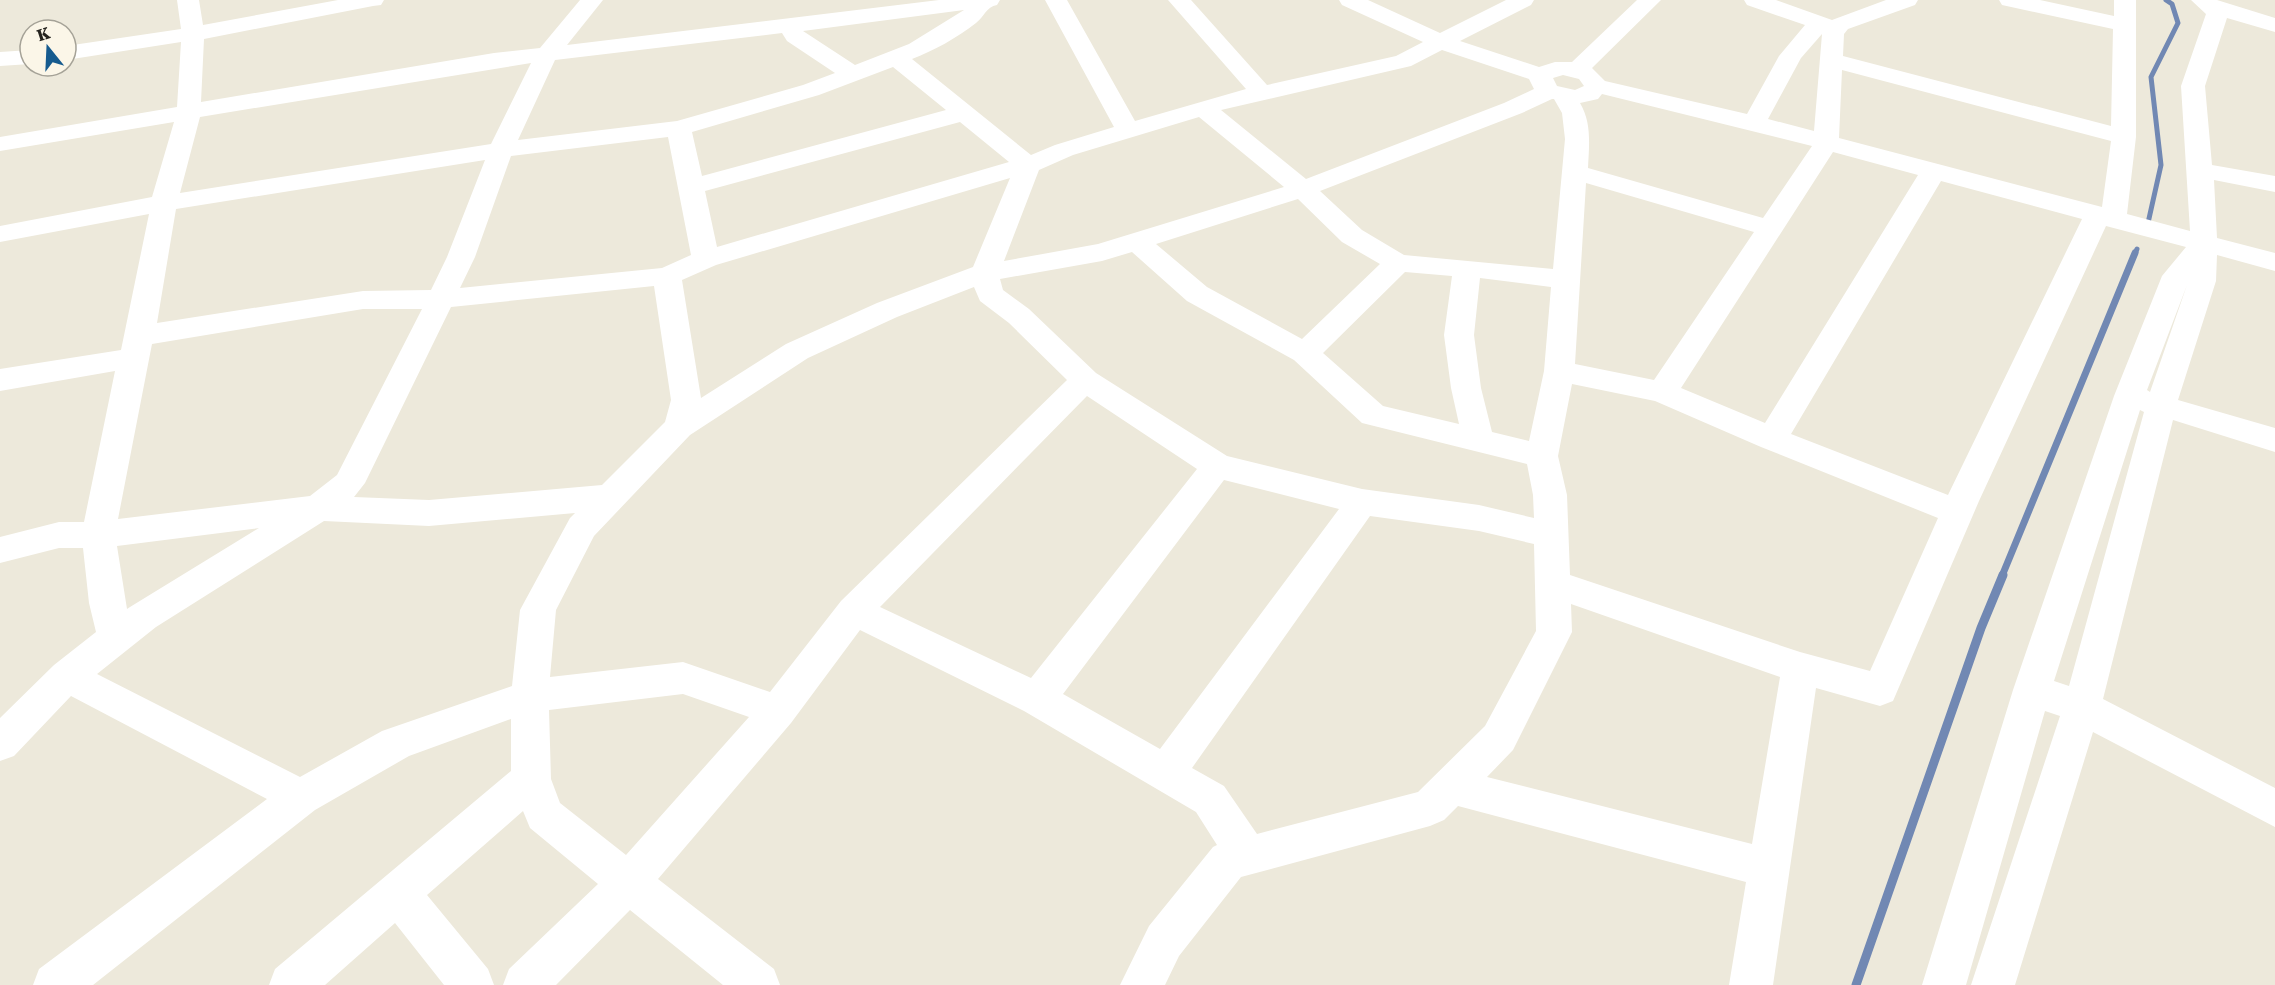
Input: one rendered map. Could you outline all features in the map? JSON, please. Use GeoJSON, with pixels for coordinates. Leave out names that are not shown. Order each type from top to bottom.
{"type":"FeatureCollection","features":[{"type":"Feature","properties":{"kind":"street"},"geometry":{"type":"LineString","coordinates":[[116,638],[107,603],[98,535],[164,203],[189,112],[193,34],[188,0]]}},
{"type":"Feature","properties":{"kind":"street"},"geometry":{"type":"LineString","coordinates":[[78,51],[193,34],[374,0]]}},
{"type":"Feature","properties":{"kind":"street"},"geometry":{"type":"LineString","coordinates":[[0,744],[67,676],[116,638],[162,604],[318,508],[349,483],[461,257],[501,150],[546,55],[592,0]]}},
{"type":"Feature","properties":{"kind":"street"},"geometry":{"type":"LineString","coordinates":[[0,144],[494,60],[789,26],[986,0]]}},
{"type":"Feature","properties":{"kind":"street"},"geometry":{"type":"LineString","coordinates":[[0,234],[164,203],[501,150],[679,128],[811,90],[917,49],[969,18],[986,0]]}},
{"type":"Feature","properties":{"kind":"street"},"geometry":{"type":"LineString","coordinates":[[1056,0],[1128,130]]}},
{"type":"Feature","properties":{"kind":"street"},"geometry":{"type":"LineString","coordinates":[[1179,0],[1262,93]]}},
{"type":"Feature","properties":{"kind":"street"},"geometry":{"type":"LineString","coordinates":[[1350,0],[1443,43],[1566,84],[1754,123],[2275,262]]}},
{"type":"Feature","properties":{"kind":"street"},"geometry":{"type":"LineString","coordinates":[[758,985],[630,881],[544,815],[531,779],[530,696],[538,610],[582,527],[679,427],[797,351],[887,310],[985,273],[1102,252],[1303,189],[1513,108],[1566,84],[1650,0]]}},
{"type":"Feature","properties":{"kind":"street"},"geometry":{"type":"LineString","coordinates":[[1662,392],[1826,143],[1833,34],[1829,26],[1755,0]]}},
{"type":"Feature","properties":{"kind":"street"},"geometry":{"type":"LineString","coordinates":[[1754,123],[1785,62],[1808,33],[1907,0]]}},
{"type":"Feature","properties":{"kind":"street"},"geometry":{"type":"LineString","coordinates":[[2010,0],[2125,25]]}},
{"type":"Feature","properties":{"kind":"street"},"geometry":{"type":"LineString","coordinates":[[1552,583],[1800,668],[1880,690],[1957,512],[2105,218],[2124,137],[2125,0]]}},
{"type":"Feature","properties":{"kind":"street"},"geometry":{"type":"LineString","coordinates":[[0,380],[136,347],[363,300],[441,299],[667,276],[706,259],[1028,165],[1064,150],[1203,108],[1403,61],[1443,43],[1514,2]]}},
{"type":"Feature","properties":{"kind":"street"},"geometry":{"type":"LineString","coordinates":[[2208,4],[2275,25]]}},
{"type":"Feature","properties":{"kind":"street"},"geometry":{"type":"LineString","coordinates":[[1944,985],[2032,690],[2145,401],[2202,281],[2204,244],[2193,86],[2217,14],[2208,4]]}},
{"type":"Feature","properties":{"kind":"street"},"geometry":{"type":"LineString","coordinates":[[789,26],[795,36],[853,74]]}},
{"type":"Feature","properties":{"kind":"street"},"geometry":{"type":"LineString","coordinates":[[895,57],[1028,165]]}},
{"type":"Feature","properties":{"kind":"street"},"geometry":{"type":"LineString","coordinates":[[0,59],[18,58]]}},
{"type":"Feature","properties":{"kind":"street"},"geometry":{"type":"LineString","coordinates":[[1831,60],[2124,137]]}},
{"type":"Feature","properties":{"kind":"street"},"geometry":{"type":"LineString","coordinates":[[1142,985],[1164,941],[1228,861],[1430,807],[1499,738],[1554,632],[1550,495],[1542,456],[1559,371],[1575,172],[1577,140],[1574,113],[1566,84]]}},
{"type":"Feature","properties":{"kind":"street"},"geometry":{"type":"LineString","coordinates":[[1203,108],[1303,189],[1352,236],[1398,263],[1467,268],[1566,280]]}},
{"type":"Feature","properties":{"kind":"street"},"geometry":{"type":"LineString","coordinates":[[691,188],[964,113]]}},
{"type":"Feature","properties":{"kind":"street"},"geometry":{"type":"LineString","coordinates":[[679,128],[706,259]]}},
{"type":"Feature","properties":{"kind":"street"},"geometry":{"type":"LineString","coordinates":[[1028,165],[985,273],[990,294],[1019,316],[1085,380],[1217,466],[1362,502],[1479,518],[1551,535]]}},
{"type":"Feature","properties":{"kind":"street"},"geometry":{"type":"LineString","coordinates":[[2200,170],[2275,184]]}},
{"type":"Feature","properties":{"kind":"street"},"geometry":{"type":"LineString","coordinates":[[1575,172],[1770,228]]}},
{"type":"Feature","properties":{"kind":"street"},"geometry":{"type":"LineString","coordinates":[[1772,439],[1933,172]]}},
{"type":"Feature","properties":{"kind":"street"},"geometry":{"type":"LineString","coordinates":[[1136,241],[1197,294],[1305,353],[1373,415],[1542,456]]}},
{"type":"Feature","properties":{"kind":"street"},"geometry":{"type":"LineString","coordinates":[[1305,353],[1398,263]]}},
{"type":"Feature","properties":{"kind":"street"},"geometry":{"type":"LineString","coordinates":[[1467,268],[1459,335],[1466,387],[1478,440]]}},
{"type":"Feature","properties":{"kind":"street"},"geometry":{"type":"LineString","coordinates":[[667,276],[686,400],[679,427]]}},
{"type":"Feature","properties":{"kind":"street"},"geometry":{"type":"LineString","coordinates":[[1559,371],[1662,392],[1772,439],[1957,512]]}},
{"type":"Feature","properties":{"kind":"street"},"geometry":{"type":"LineString","coordinates":[[525,985],[630,881],[778,711],[854,611],[1085,380]]}},
{"type":"Feature","properties":{"kind":"street"},"geometry":{"type":"LineString","coordinates":[[2145,401],[2275,440]]}},
{"type":"Feature","properties":{"kind":"street"},"geometry":{"type":"LineString","coordinates":[[1994,985],[2082,707],[2145,401]]}},
{"type":"Feature","properties":{"kind":"street"},"geometry":{"type":"LineString","coordinates":[[1037,699],[1217,466]]}},
{"type":"Feature","properties":{"kind":"street"},"geometry":{"type":"LineString","coordinates":[[0,550],[58,535],[98,535],[318,508],[429,513],[612,497]]}},
{"type":"Feature","properties":{"kind":"street"},"geometry":{"type":"LineString","coordinates":[[1166,772],[1362,502]]}},
{"type":"Feature","properties":{"kind":"street"},"geometry":{"type":"LineString","coordinates":[[854,611],[1037,699],[1210,799],[1247,855]]}},
{"type":"Feature","properties":{"kind":"street"},"geometry":{"type":"LineString","coordinates":[[1751,985],[1800,668]]}},
{"type":"Feature","properties":{"kind":"street"},"geometry":{"type":"LineString","coordinates":[[67,676],[301,797]]}},
{"type":"Feature","properties":{"kind":"street"},"geometry":{"type":"LineString","coordinates":[[55,985],[301,797],[396,743],[530,696],[683,678],[778,711]]}},
{"type":"Feature","properties":{"kind":"street"},"geometry":{"type":"LineString","coordinates":[[2032,690],[2082,707],[2275,808]]}},
{"type":"Feature","properties":{"kind":"street"},"geometry":{"type":"LineString","coordinates":[[291,985],[531,779]]}},
{"type":"Feature","properties":{"kind":"street"},"geometry":{"type":"LineString","coordinates":[[1452,786],[1769,868]]}},
{"type":"Feature","properties":{"kind":"street"},"geometry":{"type":"LineString","coordinates":[[398,893],[472,985]]}},
{"type":"Feature","properties":{"kind":"street"},"geometry":{"type":"LineString","coordinates":[[1160,985],[1164,941]]}},
{"type":"Feature","properties":{"kind":"waterway"},"geometry":{"type":"LineString","coordinates":[[2148,223],[2161,165],[2151,77],[2178,23],[2172,4],[2166,0]]}},
{"type":"Feature","properties":{"kind":"waterway"},"geometry":{"type":"LineString","coordinates":[[2135,254],[2137,249]]}},
{"type":"Feature","properties":{"kind":"waterway"},"geometry":{"type":"LineString","coordinates":[[2002,576],[2135,253]]}},
{"type":"Feature","properties":{"kind":"waterway"},"geometry":{"type":"LineString","coordinates":[[1856,985],[1981,628],[2003,575]]}}]}
